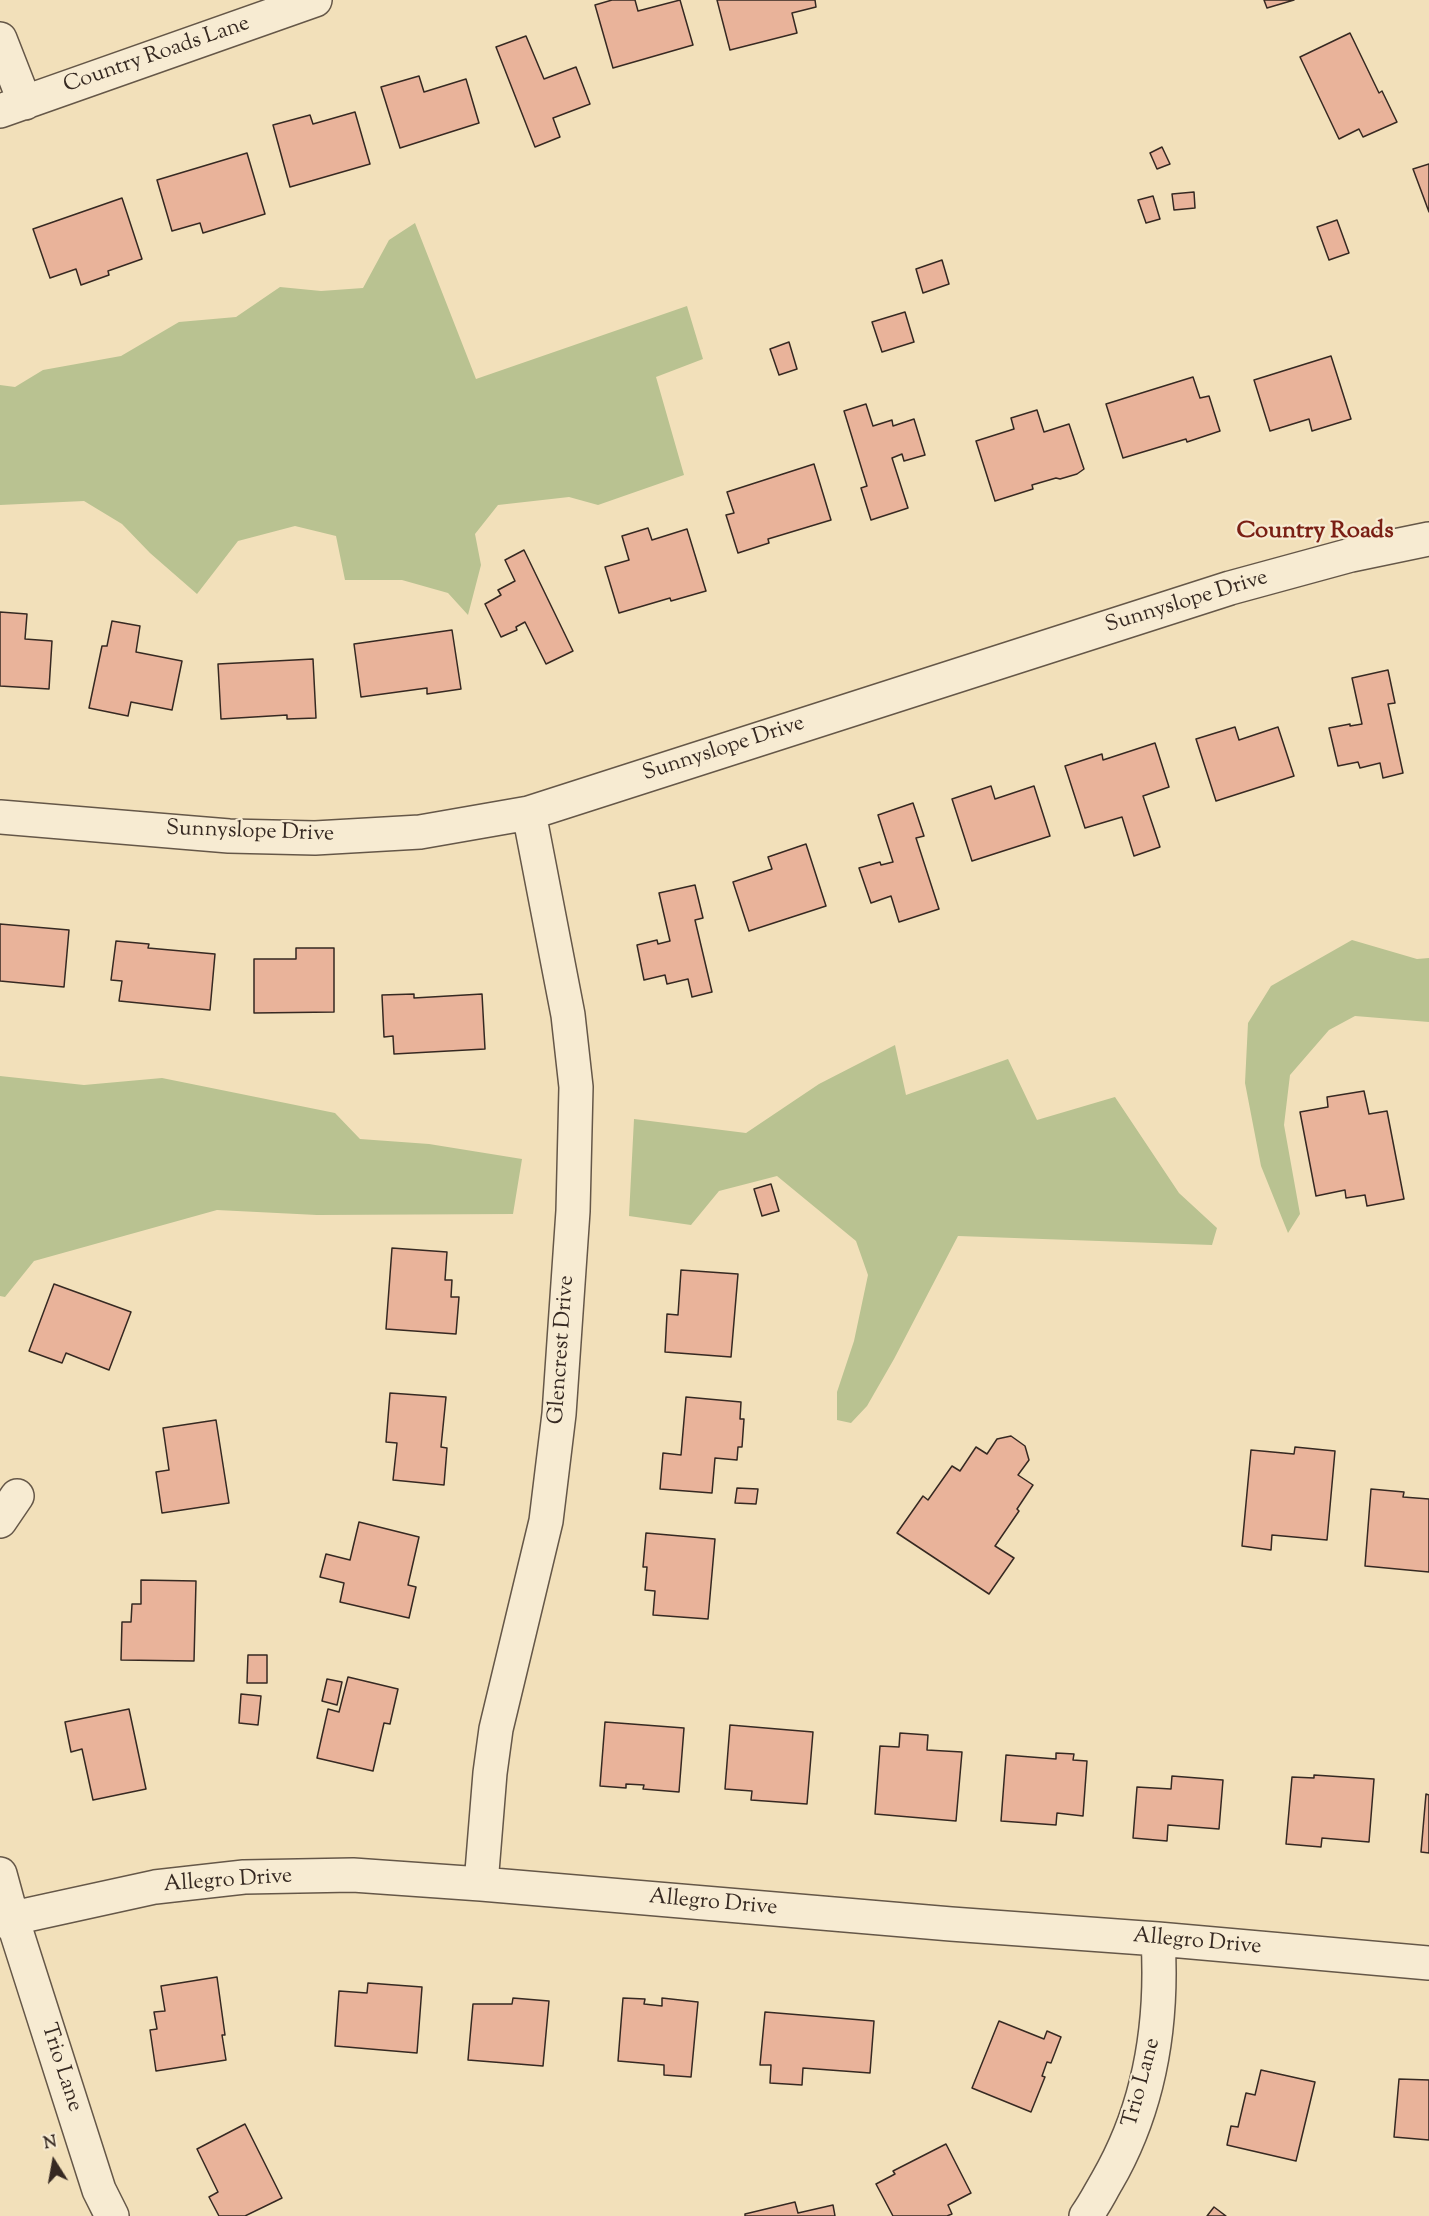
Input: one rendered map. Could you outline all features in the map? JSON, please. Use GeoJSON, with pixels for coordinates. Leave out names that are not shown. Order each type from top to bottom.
{"type":"FeatureCollection","features":[{"type":"Feature","properties":{"kind":"street","name":"Country Roads Lane"},"geometry":{"type":"LineString","coordinates":[[12,107],[315,0]]}},
{"type":"Feature","properties":{"kind":"street"},"geometry":{"type":"LineString","coordinates":[[0,39],[12,107]]}},
{"type":"Feature","properties":{"kind":"street","name":"Sunnyslope Drive"},"geometry":{"type":"LineString","coordinates":[[0,818],[229,836],[315,838],[420,832],[529,813],[1230,588],[1351,555],[1429,539]]}},
{"type":"Feature","properties":{"kind":"street","name":"Glencrest Drive"},"geometry":{"type":"LineString","coordinates":[[482,1884],[490,1773],[496,1730],[546,1521],[559,1414],[573,1211],[576,1087],[569,1025],[529,813]]}},
{"type":"Feature","properties":{"kind":"street","name":"Trio Lane"},"geometry":{"type":"LineString","coordinates":[[0,1874],[6,1920],[99,2190],[112,2216]]}},
{"type":"Feature","properties":{"kind":"street","name":"Allegro Drive"},"geometry":{"type":"LineString","coordinates":[[6,1920],[155,1887],[244,1877],[353,1875],[1158,1939],[1429,1963]]}},
{"type":"Feature","properties":{"kind":"street","name":"Trio Lane"},"geometry":{"type":"LineString","coordinates":[[1086,2216],[1122,2155],[1144,2095],[1157,2032],[1160,1968],[1158,1939]]}},
{"type":"Feature","properties":{"kind":"green space"},"geometry":{"type":"Polygon","coordinates":[[[415,223],[476,379],[687,306],[703,359],[656,377],[684,475],[598,505],[569,497],[498,505],[475,534],[481,565],[468,615],[448,593],[402,580],[345,580],[336,536],[295,526],[238,541],[197,594],[150,553],[122,524],[84,501],[0,505],[0,385],[15,387],[43,370],[121,356],[179,322],[236,317],[280,287],[321,291],[363,288],[389,240],[415,223]]]}},
{"type":"Feature","properties":{"kind":"green space"},"geometry":{"type":"Polygon","coordinates":[[[1352,940],[1417,959],[1429,958],[1429,1022],[1355,1016],[1329,1030],[1290,1075],[1284,1125],[1300,1214],[1288,1233],[1261,1166],[1245,1083],[1248,1023],[1271,986],[1352,940]]]}},
{"type":"Feature","properties":{"kind":"green space"},"geometry":{"type":"Polygon","coordinates":[[[895,1045],[906,1095],[1008,1059],[1037,1120],[1115,1097],[1179,1193],[1217,1228],[1212,1245],[958,1236],[894,1359],[867,1406],[851,1423],[837,1420],[837,1392],[854,1341],[868,1275],[856,1241],[777,1176],[719,1191],[691,1225],[629,1216],[634,1119],[746,1133],[819,1084],[895,1045]]]}},
{"type":"Feature","properties":{"kind":"green space"},"geometry":{"type":"Polygon","coordinates":[[[0,1076],[84,1085],[162,1078],[335,1113],[360,1139],[429,1144],[522,1159],[513,1214],[317,1215],[217,1210],[34,1261],[5,1297],[0,1296],[0,1076]]]}},
{"type":"Feature","properties":{"kind":"building"},"geometry":{"type":"Polygon","coordinates":[[[612,0],[635,0],[638,11],[680,0],[693,45],[613,68],[595,5],[612,0]]]}},
{"type":"Feature","properties":{"kind":"building"},"geometry":{"type":"Polygon","coordinates":[[[717,0],[815,0],[816,7],[792,13],[797,33],[730,50],[717,0]]]}},
{"type":"Feature","properties":{"kind":"building"},"geometry":{"type":"Polygon","coordinates":[[[1264,0],[1294,0],[1267,8],[1264,0]]]}},
{"type":"Feature","properties":{"kind":"building"},"geometry":{"type":"Polygon","coordinates":[[[1350,33],[1379,93],[1382,91],[1397,122],[1363,137],[1359,129],[1339,139],[1300,57],[1350,33]]]}},
{"type":"Feature","properties":{"kind":"building"},"geometry":{"type":"Polygon","coordinates":[[[526,36],[544,79],[576,67],[590,104],[553,118],[560,137],[535,147],[496,47],[526,36]]]}},
{"type":"Feature","properties":{"kind":"building"},"geometry":{"type":"Polygon","coordinates":[[[419,76],[424,92],[466,79],[479,123],[400,148],[381,87],[419,76]]]}},
{"type":"Feature","properties":{"kind":"building"},"geometry":{"type":"Polygon","coordinates":[[[355,112],[370,164],[290,187],[273,125],[310,115],[313,124],[355,112]]]}},
{"type":"Feature","properties":{"kind":"building"},"geometry":{"type":"Polygon","coordinates":[[[1162,147],[1170,164],[1157,169],[1150,153],[1162,147]]]}},
{"type":"Feature","properties":{"kind":"building"},"geometry":{"type":"Polygon","coordinates":[[[247,153],[265,214],[203,233],[200,223],[172,231],[157,180],[247,153]]]}},
{"type":"Feature","properties":{"kind":"building"},"geometry":{"type":"Polygon","coordinates":[[[1429,164],[1429,212],[1413,169],[1429,164]]]}},
{"type":"Feature","properties":{"kind":"building"},"geometry":{"type":"Polygon","coordinates":[[[1194,192],[1195,208],[1174,210],[1172,194],[1194,192]]]}},
{"type":"Feature","properties":{"kind":"building"},"geometry":{"type":"Polygon","coordinates":[[[1153,196],[1160,219],[1146,223],[1138,200],[1153,196]]]}},
{"type":"Feature","properties":{"kind":"building"},"geometry":{"type":"Polygon","coordinates":[[[122,198],[142,259],[108,271],[109,275],[81,285],[76,269],[50,278],[33,229],[122,198]]]}},
{"type":"Feature","properties":{"kind":"building"},"geometry":{"type":"Polygon","coordinates":[[[1337,220],[1349,253],[1329,260],[1317,227],[1337,220]]]}},
{"type":"Feature","properties":{"kind":"building"},"geometry":{"type":"Polygon","coordinates":[[[942,260],[949,284],[923,293],[916,269],[942,260]]]}},
{"type":"Feature","properties":{"kind":"building"},"geometry":{"type":"Polygon","coordinates":[[[905,312],[914,342],[882,352],[872,322],[905,312]]]}},
{"type":"Feature","properties":{"kind":"building"},"geometry":{"type":"Polygon","coordinates":[[[789,342],[797,369],[779,375],[770,349],[789,342]]]}},
{"type":"Feature","properties":{"kind":"building"},"geometry":{"type":"Polygon","coordinates":[[[1331,356],[1351,419],[1312,431],[1309,419],[1270,431],[1254,380],[1331,356]]]}},
{"type":"Feature","properties":{"kind":"building"},"geometry":{"type":"Polygon","coordinates":[[[1193,377],[1200,398],[1209,396],[1220,431],[1123,458],[1106,404],[1193,377]]]}},
{"type":"Feature","properties":{"kind":"building"},"geometry":{"type":"Polygon","coordinates":[[[866,404],[873,426],[892,420],[893,426],[914,419],[925,455],[904,461],[902,454],[892,458],[908,508],[871,520],[861,488],[867,486],[844,411],[866,404]]]}},
{"type":"Feature","properties":{"kind":"building"},"geometry":{"type":"Polygon","coordinates":[[[1037,410],[1044,432],[1069,424],[1084,469],[1077,474],[1032,485],[1033,489],[995,501],[976,441],[1014,429],[1011,418],[1037,410]]]}},
{"type":"Feature","properties":{"kind":"building"},"geometry":{"type":"Polygon","coordinates":[[[814,464],[831,520],[768,539],[769,543],[738,553],[726,515],[734,513],[727,492],[814,464]]]}},
{"type":"Feature","properties":{"kind":"building"},"geometry":{"type":"Polygon","coordinates":[[[648,528],[652,540],[687,529],[706,591],[671,601],[670,598],[619,613],[605,567],[629,560],[622,536],[648,528]]]}},
{"type":"Feature","properties":{"kind":"building"},"geometry":{"type":"Polygon","coordinates":[[[524,550],[573,651],[546,664],[525,622],[516,627],[517,630],[501,637],[485,604],[501,595],[498,590],[515,581],[505,560],[524,550]]]}},
{"type":"Feature","properties":{"kind":"building"},"geometry":{"type":"Polygon","coordinates":[[[0,612],[27,614],[25,639],[52,641],[49,689],[0,686],[0,612]]]}},
{"type":"Feature","properties":{"kind":"building"},"geometry":{"type":"Polygon","coordinates":[[[112,621],[140,626],[136,652],[182,661],[172,710],[131,702],[128,716],[89,708],[102,646],[107,646],[112,621]]]}},
{"type":"Feature","properties":{"kind":"building"},"geometry":{"type":"Polygon","coordinates":[[[452,630],[461,689],[427,694],[427,688],[361,697],[354,644],[452,630]]]}},
{"type":"Feature","properties":{"kind":"building"},"geometry":{"type":"Polygon","coordinates":[[[313,659],[316,718],[287,719],[287,715],[221,719],[218,664],[313,659]]]}},
{"type":"Feature","properties":{"kind":"building"},"geometry":{"type":"Polygon","coordinates":[[[1388,670],[1395,703],[1388,704],[1403,773],[1383,778],[1380,763],[1360,768],[1358,762],[1338,766],[1329,728],[1362,724],[1352,678],[1388,670]]]}},
{"type":"Feature","properties":{"kind":"building"},"geometry":{"type":"Polygon","coordinates":[[[1235,727],[1239,740],[1278,727],[1294,776],[1216,801],[1196,739],[1235,727]]]}},
{"type":"Feature","properties":{"kind":"building"},"geometry":{"type":"Polygon","coordinates":[[[1155,743],[1169,787],[1143,796],[1160,847],[1134,856],[1122,817],[1085,828],[1065,766],[1102,754],[1103,760],[1155,743]]]}},
{"type":"Feature","properties":{"kind":"building"},"geometry":{"type":"Polygon","coordinates":[[[991,786],[995,799],[1034,786],[1050,836],[972,861],[952,799],[991,786]]]}},
{"type":"Feature","properties":{"kind":"building"},"geometry":{"type":"Polygon","coordinates":[[[913,803],[924,836],[916,838],[939,909],[899,922],[891,896],[871,903],[859,868],[880,862],[881,865],[893,862],[878,815],[913,803]]]}},
{"type":"Feature","properties":{"kind":"building"},"geometry":{"type":"Polygon","coordinates":[[[806,844],[826,906],[749,931],[733,882],[772,869],[768,857],[806,844]]]}},
{"type":"Feature","properties":{"kind":"building"},"geometry":{"type":"Polygon","coordinates":[[[695,885],[703,918],[695,920],[712,992],[692,997],[688,979],[667,984],[665,975],[644,980],[637,945],[657,940],[658,944],[670,941],[659,893],[695,885]]]}},
{"type":"Feature","properties":{"kind":"building"},"geometry":{"type":"Polygon","coordinates":[[[0,924],[69,930],[64,987],[0,981],[0,924]]]}},
{"type":"Feature","properties":{"kind":"building"},"geometry":{"type":"Polygon","coordinates":[[[116,941],[149,944],[148,948],[215,954],[210,1010],[119,1001],[122,981],[111,980],[116,941]]]}},
{"type":"Feature","properties":{"kind":"building"},"geometry":{"type":"Polygon","coordinates":[[[296,948],[334,948],[334,1012],[254,1013],[254,959],[296,959],[296,948]]]}},
{"type":"Feature","properties":{"kind":"building"},"geometry":{"type":"Polygon","coordinates":[[[414,994],[414,998],[482,994],[485,1049],[394,1054],[393,1036],[384,1037],[382,995],[414,994]]]}},
{"type":"Feature","properties":{"kind":"building"},"geometry":{"type":"Polygon","coordinates":[[[1364,1091],[1369,1114],[1387,1111],[1404,1199],[1367,1206],[1365,1195],[1346,1198],[1345,1190],[1316,1196],[1300,1112],[1328,1107],[1327,1097],[1364,1091]]]}},
{"type":"Feature","properties":{"kind":"building"},"geometry":{"type":"Polygon","coordinates":[[[771,1184],[779,1211],[762,1216],[754,1189],[771,1184]]]}},
{"type":"Feature","properties":{"kind":"building"},"geometry":{"type":"Polygon","coordinates":[[[392,1248],[447,1252],[445,1280],[452,1280],[451,1297],[459,1297],[456,1334],[386,1329],[392,1248]]]}},
{"type":"Feature","properties":{"kind":"building"},"geometry":{"type":"Polygon","coordinates":[[[681,1270],[738,1274],[731,1357],[665,1352],[667,1314],[678,1315],[681,1270]]]}},
{"type":"Feature","properties":{"kind":"building"},"geometry":{"type":"Polygon","coordinates":[[[54,1284],[131,1312],[109,1370],[66,1353],[62,1363],[29,1351],[54,1284]]]}},
{"type":"Feature","properties":{"kind":"building"},"geometry":{"type":"Polygon","coordinates":[[[390,1393],[446,1397],[441,1447],[447,1448],[444,1485],[393,1480],[397,1443],[386,1442],[390,1393]]]}},
{"type":"Feature","properties":{"kind":"building"},"geometry":{"type":"Polygon","coordinates":[[[686,1397],[741,1402],[740,1419],[744,1419],[742,1447],[738,1447],[737,1460],[715,1458],[712,1493],[660,1489],[663,1453],[681,1455],[686,1397]]]}},
{"type":"Feature","properties":{"kind":"building"},"geometry":{"type":"Polygon","coordinates":[[[216,1420],[229,1503],[162,1513],[156,1472],[169,1470],[163,1428],[216,1420]]]}},
{"type":"Feature","properties":{"kind":"building"},"geometry":{"type":"Polygon","coordinates":[[[1011,1436],[1025,1446],[1029,1460],[1018,1475],[1033,1485],[1017,1509],[1019,1511],[995,1546],[1014,1558],[989,1594],[897,1533],[923,1496],[928,1500],[952,1466],[960,1471],[976,1447],[987,1454],[997,1439],[1011,1436]]]}},
{"type":"Feature","properties":{"kind":"building"},"geometry":{"type":"Polygon","coordinates":[[[1295,1447],[1335,1451],[1327,1540],[1272,1535],[1271,1550],[1242,1546],[1251,1450],[1294,1454],[1295,1447]]]}},
{"type":"Feature","properties":{"kind":"building"},"geometry":{"type":"Polygon","coordinates":[[[737,1488],[758,1489],[756,1504],[735,1503],[737,1488]]]}},
{"type":"Feature","properties":{"kind":"building"},"geometry":{"type":"Polygon","coordinates":[[[1371,1489],[1404,1492],[1403,1497],[1429,1499],[1429,1572],[1365,1566],[1371,1489]]]}},
{"type":"Feature","properties":{"kind":"building"},"geometry":{"type":"Polygon","coordinates":[[[359,1522],[419,1537],[408,1585],[416,1587],[409,1618],[340,1602],[344,1583],[320,1577],[326,1554],[350,1560],[359,1522]]]}},
{"type":"Feature","properties":{"kind":"building"},"geometry":{"type":"Polygon","coordinates":[[[646,1533],[715,1539],[708,1619],[653,1615],[655,1591],[645,1590],[647,1567],[643,1567],[646,1533]]]}},
{"type":"Feature","properties":{"kind":"building"},"geometry":{"type":"Polygon","coordinates":[[[141,1580],[196,1581],[194,1661],[121,1660],[122,1622],[131,1622],[132,1604],[141,1604],[141,1580]]]}},
{"type":"Feature","properties":{"kind":"building"},"geometry":{"type":"Polygon","coordinates":[[[248,1655],[267,1655],[267,1683],[247,1683],[248,1655]]]}},
{"type":"Feature","properties":{"kind":"building"},"geometry":{"type":"Polygon","coordinates":[[[348,1677],[398,1689],[390,1724],[384,1723],[373,1771],[317,1758],[328,1709],[339,1712],[348,1677]]]}},
{"type":"Feature","properties":{"kind":"building"},"geometry":{"type":"Polygon","coordinates":[[[327,1679],[342,1682],[337,1705],[322,1701],[327,1679]]]}},
{"type":"Feature","properties":{"kind":"building"},"geometry":{"type":"Polygon","coordinates":[[[241,1694],[261,1696],[258,1725],[239,1723],[241,1694]]]}},
{"type":"Feature","properties":{"kind":"building"},"geometry":{"type":"Polygon","coordinates":[[[129,1709],[146,1789],[93,1800],[82,1749],[71,1752],[65,1722],[129,1709]]]}},
{"type":"Feature","properties":{"kind":"building"},"geometry":{"type":"Polygon","coordinates":[[[605,1722],[684,1728],[679,1792],[643,1789],[644,1785],[626,1784],[626,1788],[600,1786],[605,1722]]]}},
{"type":"Feature","properties":{"kind":"building"},"geometry":{"type":"Polygon","coordinates":[[[730,1725],[813,1732],[807,1804],[751,1800],[752,1791],[725,1789],[730,1725]]]}},
{"type":"Feature","properties":{"kind":"building"},"geometry":{"type":"Polygon","coordinates":[[[900,1733],[928,1735],[927,1750],[962,1752],[956,1821],[875,1814],[880,1746],[899,1747],[900,1733]]]}},
{"type":"Feature","properties":{"kind":"building"},"geometry":{"type":"Polygon","coordinates":[[[1056,1753],[1074,1754],[1073,1760],[1087,1761],[1083,1816],[1057,1813],[1056,1825],[1001,1821],[1006,1755],[1056,1759],[1056,1753]]]}},
{"type":"Feature","properties":{"kind":"building"},"geometry":{"type":"Polygon","coordinates":[[[1314,1775],[1374,1779],[1369,1842],[1322,1838],[1321,1847],[1286,1844],[1292,1777],[1314,1778],[1314,1775]]]}},
{"type":"Feature","properties":{"kind":"building"},"geometry":{"type":"Polygon","coordinates":[[[1172,1776],[1223,1780],[1219,1829],[1168,1825],[1167,1841],[1133,1838],[1137,1787],[1171,1789],[1172,1776]]]}},
{"type":"Feature","properties":{"kind":"building"},"geometry":{"type":"Polygon","coordinates":[[[1426,1794],[1429,1795],[1429,1853],[1421,1852],[1426,1794]]]}},
{"type":"Feature","properties":{"kind":"building"},"geometry":{"type":"Polygon","coordinates":[[[217,1977],[226,2060],[156,2071],[150,2030],[157,2029],[154,2012],[165,2011],[161,1986],[217,1977]]]}},
{"type":"Feature","properties":{"kind":"building"},"geometry":{"type":"Polygon","coordinates":[[[368,1983],[422,1987],[417,2053],[335,2046],[339,1991],[367,1993],[368,1983]]]}},
{"type":"Feature","properties":{"kind":"building"},"geometry":{"type":"Polygon","coordinates":[[[513,1998],[549,2001],[543,2066],[468,2060],[473,2004],[512,2004],[513,1998]]]}},
{"type":"Feature","properties":{"kind":"building"},"geometry":{"type":"Polygon","coordinates":[[[623,1998],[645,1999],[644,2004],[662,2006],[662,1998],[698,2002],[691,2077],[664,2075],[664,2065],[618,2061],[623,1998]]]}},
{"type":"Feature","properties":{"kind":"building"},"geometry":{"type":"Polygon","coordinates":[[[765,2012],[874,2021],[870,2073],[803,2068],[802,2085],[770,2083],[771,2065],[760,2065],[765,2012]]]}},
{"type":"Feature","properties":{"kind":"building"},"geometry":{"type":"Polygon","coordinates":[[[999,2021],[1044,2039],[1047,2031],[1061,2037],[1051,2063],[1047,2062],[1042,2076],[1045,2077],[1031,2112],[972,2088],[999,2021]]]}},
{"type":"Feature","properties":{"kind":"building"},"geometry":{"type":"Polygon","coordinates":[[[1261,2070],[1315,2082],[1296,2161],[1227,2145],[1231,2126],[1238,2127],[1246,2093],[1255,2095],[1261,2070]]]}},
{"type":"Feature","properties":{"kind":"building"},"geometry":{"type":"Polygon","coordinates":[[[1399,2079],[1429,2080],[1429,2140],[1394,2137],[1399,2079]]]}},
{"type":"Feature","properties":{"kind":"building"},"geometry":{"type":"Polygon","coordinates":[[[245,2124],[282,2198],[245,2216],[219,2216],[209,2197],[218,2192],[197,2149],[245,2124]]]}},
{"type":"Feature","properties":{"kind":"building"},"geometry":{"type":"Polygon","coordinates":[[[946,2144],[971,2193],[948,2205],[952,2214],[947,2216],[893,2216],[876,2184],[895,2174],[893,2171],[946,2144]]]}},
{"type":"Feature","properties":{"kind":"building"},"geometry":{"type":"Polygon","coordinates":[[[795,2202],[798,2213],[833,2205],[835,2216],[745,2216],[745,2214],[795,2202]]]}},
{"type":"Feature","properties":{"kind":"building"},"geometry":{"type":"Polygon","coordinates":[[[1214,2207],[1226,2216],[1207,2216],[1214,2207]]]}},
{"type":"Feature","properties":{"kind":"district","name":"Country Roads"},"geometry":{"type":"Point","coordinates":[1315,533]}}]}
